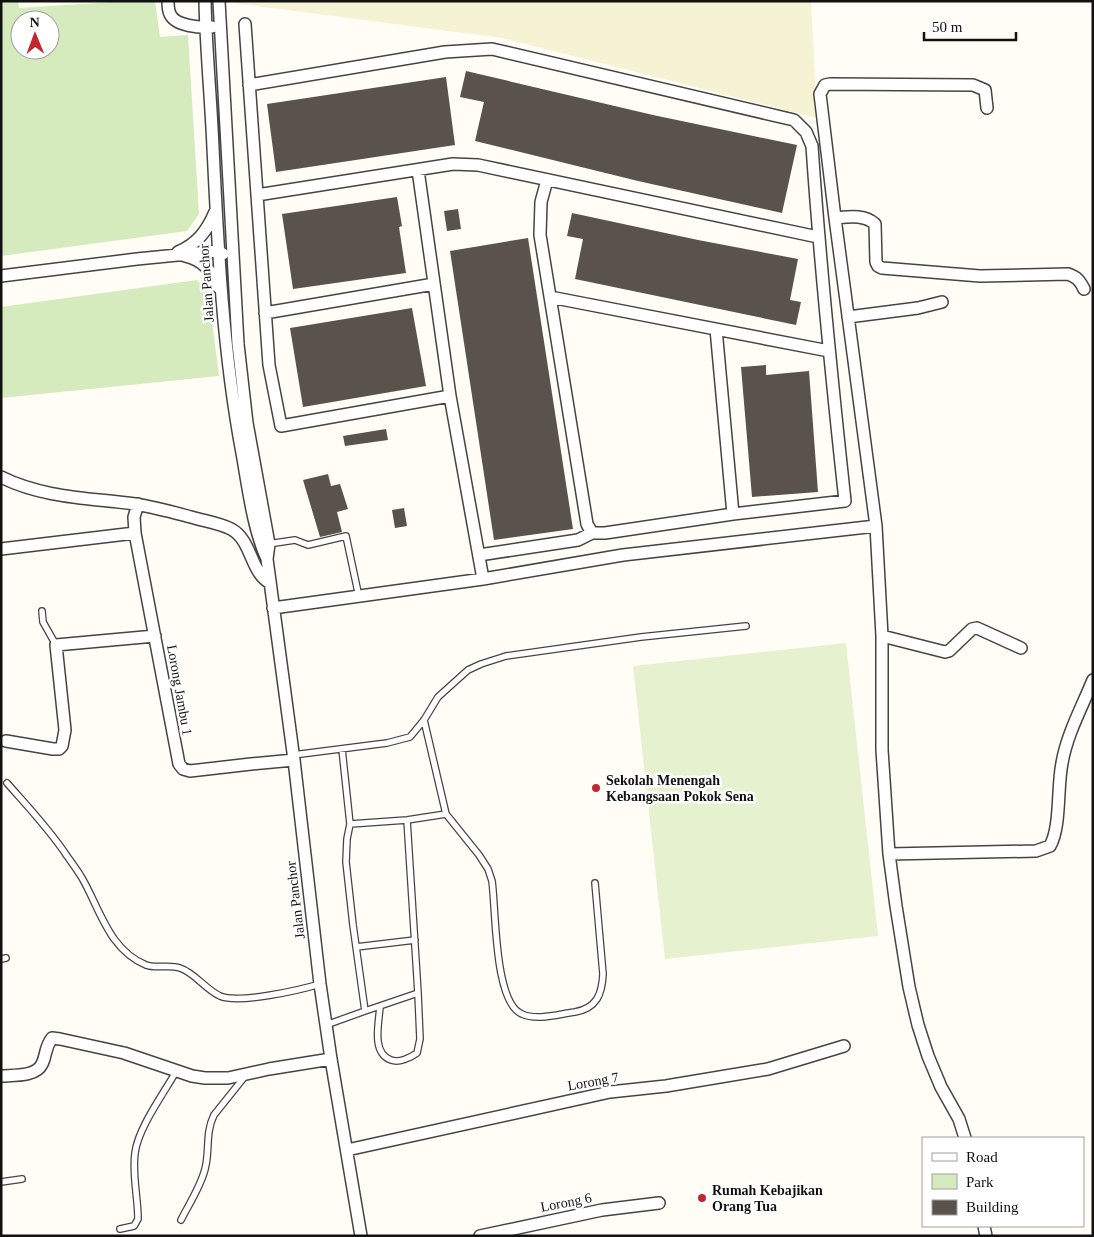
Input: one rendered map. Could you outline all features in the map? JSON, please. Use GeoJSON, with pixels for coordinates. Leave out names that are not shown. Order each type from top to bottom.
{"type":"FeatureCollection","features":[{"type":"Feature","properties":{"kind":"street"},"geometry":{"type":"LineString","coordinates":[[168,1],[170,15],[184,24],[206,28],[221,26]]}},
{"type":"Feature","properties":{"kind":"street","name":"Jalan Panchor"},"geometry":{"type":"LineString","coordinates":[[205,1],[218,251],[225,338],[236,419],[265,545]]}},
{"type":"Feature","properties":{"kind":"street","name":"Jalan Panchor"},"geometry":{"type":"LineString","coordinates":[[219,1],[238,344],[247,423],[294,758],[320,984],[360,1236]]}},
{"type":"Feature","properties":{"kind":"street"},"geometry":{"type":"LineString","coordinates":[[245,24],[269,365],[282,426],[450,396]]}},
{"type":"Feature","properties":{"kind":"street"},"geometry":{"type":"LineString","coordinates":[[249,85],[445,52],[492,49],[794,120],[806,132],[812,146],[818,237],[845,501],[733,514],[605,533],[592,533],[578,540],[479,555]]}},
{"type":"Feature","properties":{"kind":"street"},"geometry":{"type":"LineString","coordinates":[[965,1137],[959,1119],[941,1087],[928,1056],[918,1025],[909,987],[889,854],[882,750],[882,636],[876,526],[820,94],[825,85],[973,86],[985,90],[987,108]]}},
{"type":"Feature","properties":{"kind":"street"},"geometry":{"type":"LineString","coordinates":[[257,195],[454,164],[478,165],[818,237]]}},
{"type":"Feature","properties":{"kind":"street"},"geometry":{"type":"LineString","coordinates":[[418,170],[450,396],[483,579]]}},
{"type":"Feature","properties":{"kind":"street"},"geometry":{"type":"LineString","coordinates":[[547,180],[541,202],[540,234],[587,524],[592,533]]}},
{"type":"Feature","properties":{"kind":"street"},"geometry":{"type":"LineString","coordinates":[[167,256],[196,242],[209,226],[216,212]]}},
{"type":"Feature","properties":{"kind":"street"},"geometry":{"type":"LineString","coordinates":[[835,218],[859,217],[875,224],[876,262],[882,268],[980,276],[1068,274],[1075,277],[1084,289]]}},
{"type":"Feature","properties":{"kind":"street"},"geometry":{"type":"LineString","coordinates":[[218,251],[227,238],[232,225]]}},
{"type":"Feature","properties":{"kind":"street"},"geometry":{"type":"LineString","coordinates":[[1,276],[218,251],[228,260],[234,272]]}},
{"type":"Feature","properties":{"kind":"street"},"geometry":{"type":"LineString","coordinates":[[182,255],[196,259],[203,264],[213,276],[222,296]]}},
{"type":"Feature","properties":{"kind":"street"},"geometry":{"type":"LineString","coordinates":[[265,312],[434,284]]}},
{"type":"Feature","properties":{"kind":"street"},"geometry":{"type":"LineString","coordinates":[[550,297],[829,351]]}},
{"type":"Feature","properties":{"kind":"street"},"geometry":{"type":"LineString","coordinates":[[848,317],[942,302]]}},
{"type":"Feature","properties":{"kind":"street"},"geometry":{"type":"LineString","coordinates":[[716,329],[733,514]]}},
{"type":"Feature","properties":{"kind":"street"},"geometry":{"type":"LineString","coordinates":[[1,477],[40,492],[138,504],[232,530],[239,535],[262,577],[270,584]]}},
{"type":"Feature","properties":{"kind":"street","name":"Lorong Jambu 1"},"geometry":{"type":"LineString","coordinates":[[138,504],[134,517],[135,533],[179,764],[183,769],[190,771],[294,758]]}},
{"type":"Feature","properties":{"kind":"street"},"geometry":{"type":"LineString","coordinates":[[273,608],[483,579],[623,554],[876,526]]}},
{"type":"Feature","properties":{"kind":"street"},"geometry":{"type":"LineString","coordinates":[[1,549],[135,533]]}},
{"type":"Feature","properties":{"kind":"street"},"geometry":{"type":"LineString","coordinates":[[882,636],[945,652],[949,651],[972,629],[977,628],[1021,648]]}},
{"type":"Feature","properties":{"kind":"street"},"geometry":{"type":"LineString","coordinates":[[6,741],[54,749],[59,749],[62,746],[65,730],[56,645],[155,636]]}},
{"type":"Feature","properties":{"kind":"street"},"geometry":{"type":"LineString","coordinates":[[889,854],[1036,851],[1050,846],[1056,834],[1058,790],[1066,743],[1093,680]]}},
{"type":"Feature","properties":{"kind":"street"},"geometry":{"type":"LineString","coordinates":[[1,1076],[33,1072],[42,1065],[46,1046],[52,1038],[124,1054],[192,1076],[204,1078],[228,1078],[331,1059]]}},
{"type":"Feature","properties":{"kind":"street","name":"Lorong 7"},"geometry":{"type":"LineString","coordinates":[[347,1150],[610,1092],[666,1086],[768,1069],[844,1046]]}},
{"type":"Feature","properties":{"kind":"street","name":"Lorong 6"},"geometry":{"type":"LineString","coordinates":[[480,1236],[602,1210],[660,1203]]}},
{"type":"Feature","properties":{"kind":"lane"},"geometry":{"type":"LineString","coordinates":[[265,545],[295,540],[308,545],[346,536],[359,597]]}},
{"type":"Feature","properties":{"kind":"lane"},"geometry":{"type":"LineString","coordinates":[[42,611],[43,622],[56,645]]}},
{"type":"Feature","properties":{"kind":"lane"},"geometry":{"type":"LineString","coordinates":[[294,758],[398,741],[410,736],[424,720],[438,697],[468,670],[506,656],[746,626]]}},
{"type":"Feature","properties":{"kind":"lane"},"geometry":{"type":"LineString","coordinates":[[424,720],[446,814],[488,869],[493,888],[498,958],[504,992],[512,1006],[520,1014],[530,1017],[584,1010],[592,1006],[597,998],[602,988],[603,974],[595,883]]}},
{"type":"Feature","properties":{"kind":"lane"},"geometry":{"type":"LineString","coordinates":[[342,749],[350,824],[346,862],[365,1011]]}},
{"type":"Feature","properties":{"kind":"lane"},"geometry":{"type":"LineString","coordinates":[[7,783],[66,854],[82,878],[107,929],[132,956],[147,966],[180,968],[195,976],[218,995],[228,998],[267,996],[299,991],[320,984]]}},
{"type":"Feature","properties":{"kind":"lane"},"geometry":{"type":"LineString","coordinates":[[350,824],[407,820],[446,814]]}},
{"type":"Feature","properties":{"kind":"lane"},"geometry":{"type":"LineString","coordinates":[[380,1006],[378,1044],[380,1051],[385,1058],[395,1061],[411,1058],[417,1053],[419,1044],[418,993],[407,820]]}},
{"type":"Feature","properties":{"kind":"lane"},"geometry":{"type":"LineString","coordinates":[[356,947],[415,940]]}},
{"type":"Feature","properties":{"kind":"lane"},"geometry":{"type":"LineString","coordinates":[[326,1025],[418,993]]}},
{"type":"Feature","properties":{"kind":"lane"},"geometry":{"type":"LineString","coordinates":[[120,1228],[134,1226],[138,1219],[134,1164],[137,1143],[177,1070]]}},
{"type":"Feature","properties":{"kind":"lane"},"geometry":{"type":"LineString","coordinates":[[182,1220],[205,1172],[210,1122],[248,1073]]}},
{"type":"Feature","properties":{"kind":"lane"},"geometry":{"type":"LineString","coordinates":[[1,1182],[22,1179]]}},
{"type":"Feature","properties":{"kind":"shaded area"},"geometry":{"type":"Polygon","coordinates":[[[233,1],[811,1],[817,118],[502,38],[233,3],[233,1]]]}},
{"type":"Feature","properties":{"kind":"green space"},"geometry":{"type":"Polygon","coordinates":[[[1,1],[18,1],[19,8],[155,1],[160,37],[188,35],[199,214],[187,231],[1,256],[1,1]]]}},
{"type":"Feature","properties":{"kind":"green space"},"geometry":{"type":"Polygon","coordinates":[[[197,280],[208,291],[219,376],[1,398],[1,307],[197,280]]]}},
{"type":"Feature","properties":{"kind":"green space"},"geometry":{"type":"Polygon","coordinates":[[[846,643],[878,936],[665,959],[633,666],[846,643]]]}},
{"type":"Feature","properties":{"kind":"building"},"geometry":{"type":"Polygon","coordinates":[[[466,71],[653,115],[797,145],[782,213],[638,181],[475,141],[484,102],[460,97],[466,71]]]}},
{"type":"Feature","properties":{"kind":"building"},"geometry":{"type":"Polygon","coordinates":[[[446,77],[455,145],[276,172],[267,104],[446,77]]]}},
{"type":"Feature","properties":{"kind":"building"},"geometry":{"type":"Polygon","coordinates":[[[397,197],[402,226],[399,227],[406,273],[293,289],[282,214],[397,197]]]}},
{"type":"Feature","properties":{"kind":"building"},"geometry":{"type":"Polygon","coordinates":[[[458,209],[461,229],[447,231],[444,211],[458,209]]]}},
{"type":"Feature","properties":{"kind":"building"},"geometry":{"type":"Polygon","coordinates":[[[572,213],[798,259],[790,300],[801,302],[796,325],[575,279],[583,239],[567,236],[572,213]]]}},
{"type":"Feature","properties":{"kind":"building"},"geometry":{"type":"Polygon","coordinates":[[[528,238],[573,529],[494,540],[450,251],[528,238]]]}},
{"type":"Feature","properties":{"kind":"building"},"geometry":{"type":"Polygon","coordinates":[[[412,308],[426,386],[303,407],[290,328],[412,308]]]}},
{"type":"Feature","properties":{"kind":"building"},"geometry":{"type":"Polygon","coordinates":[[[766,365],[766,375],[809,371],[818,492],[752,497],[741,367],[766,365]]]}},
{"type":"Feature","properties":{"kind":"building"},"geometry":{"type":"Polygon","coordinates":[[[386,429],[388,440],[345,446],[343,436],[386,429]]]}},
{"type":"Feature","properties":{"kind":"building"},"geometry":{"type":"Polygon","coordinates":[[[328,474],[331,486],[340,484],[348,509],[337,512],[342,532],[320,537],[303,480],[328,474]]]}},
{"type":"Feature","properties":{"kind":"building"},"geometry":{"type":"Polygon","coordinates":[[[404,508],[407,526],[395,528],[392,510],[404,508]]]}},
{"type":"Feature","properties":{"kind":"place","name":"Sekolah Menengah Kebangsaan Pokok Sena"},"geometry":{"type":"Point","coordinates":[596,788]}},
{"type":"Feature","properties":{"kind":"place","name":"Rumah Kebajikan Orang Tua"},"geometry":{"type":"Point","coordinates":[702,1198]}}]}
